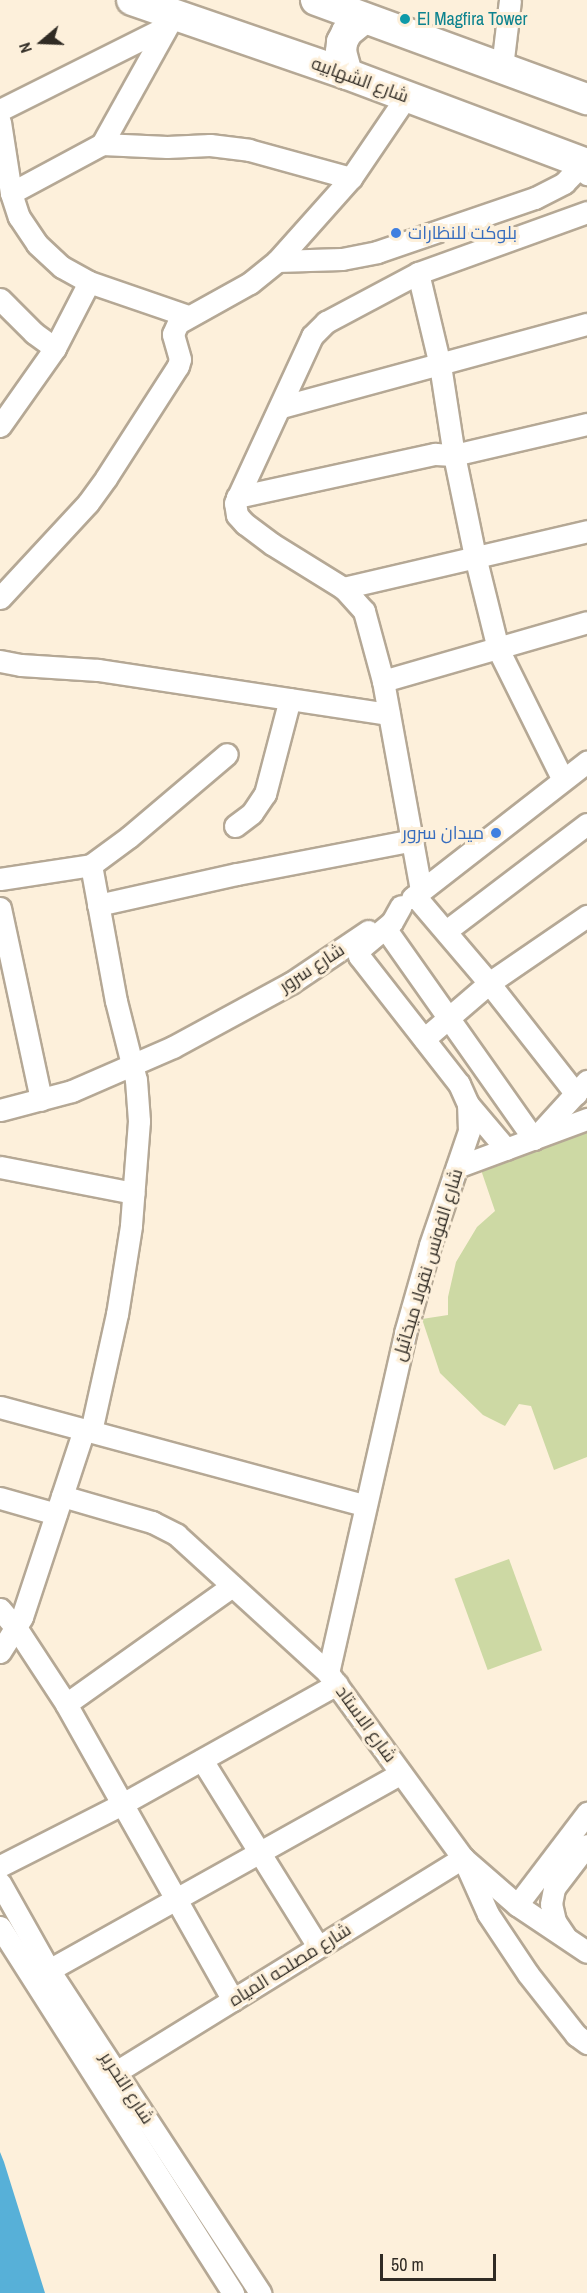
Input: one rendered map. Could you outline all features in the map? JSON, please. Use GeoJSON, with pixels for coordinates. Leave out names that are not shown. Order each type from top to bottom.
{"type":"FeatureCollection","features":[{"type":"Feature","properties":{"kind":"highway","name":"شارع الشهابيه"},"geometry":{"type":"LineString","coordinates":[[132,0],[178,13],[347,74],[586,167]]}},
{"type":"Feature","properties":{"kind":"highway"},"geometry":{"type":"LineString","coordinates":[[332,5],[587,99]]}},
{"type":"Feature","properties":{"kind":"highway"},"geometry":{"type":"LineString","coordinates":[[332,5],[347,32],[340,52],[347,74]]}},
{"type":"Feature","properties":{"kind":"street"},"geometry":{"type":"LineString","coordinates":[[502,67],[510,0]]}},
{"type":"Feature","properties":{"kind":"street"},"geometry":{"type":"LineString","coordinates":[[0,110],[178,13]]}},
{"type":"Feature","properties":{"kind":"street"},"geometry":{"type":"LineString","coordinates":[[102,144],[178,13]]}},
{"type":"Feature","properties":{"kind":"street"},"geometry":{"type":"LineString","coordinates":[[0,598],[88,502],[106,478],[178,366],[180,359],[173,334],[178,323],[250,283],[277,261],[351,178],[406,97]]}},
{"type":"Feature","properties":{"kind":"street"},"geometry":{"type":"LineString","coordinates":[[0,122],[11,193],[19,217],[37,244],[62,267],[89,282],[188,316]]}},
{"type":"Feature","properties":{"kind":"street"},"geometry":{"type":"LineString","coordinates":[[11,193],[102,144],[210,146],[249,150],[351,178]]}},
{"type":"Feature","properties":{"kind":"street"},"geometry":{"type":"LineString","coordinates":[[277,261],[342,260],[377,252],[535,198],[564,183],[586,167]]}},
{"type":"Feature","properties":{"kind":"street"},"geometry":{"type":"LineString","coordinates":[[534,1139],[581,1087],[413,897],[413,840],[383,681],[364,611],[343,588],[272,544],[245,524],[235,509],[237,497],[281,407],[306,349],[320,327],[418,273],[587,212]]}},
{"type":"Feature","properties":{"kind":"street"},"geometry":{"type":"LineString","coordinates":[[418,273],[440,365],[454,455],[475,556],[498,649],[563,780]]}},
{"type":"Feature","properties":{"kind":"street"},"geometry":{"type":"LineString","coordinates":[[0,426],[55,348],[89,282]]}},
{"type":"Feature","properties":{"kind":"street"},"geometry":{"type":"LineString","coordinates":[[0,299],[17,318],[55,348]]}},
{"type":"Feature","properties":{"kind":"street"},"geometry":{"type":"LineString","coordinates":[[281,407],[587,324]]}},
{"type":"Feature","properties":{"kind":"street"},"geometry":{"type":"LineString","coordinates":[[237,497],[435,454],[454,455],[587,424]]}},
{"type":"Feature","properties":{"kind":"street"},"geometry":{"type":"LineString","coordinates":[[343,588],[587,531]]}},
{"type":"Feature","properties":{"kind":"street"},"geometry":{"type":"LineString","coordinates":[[383,681],[587,622]]}},
{"type":"Feature","properties":{"kind":"street"},"geometry":{"type":"LineString","coordinates":[[0,661],[21,665],[98,670],[389,714]]}},
{"type":"Feature","properties":{"kind":"street"},"geometry":{"type":"LineString","coordinates":[[235,826],[252,813],[264,794],[290,699]]}},
{"type":"Feature","properties":{"kind":"street"},"geometry":{"type":"LineString","coordinates":[[0,879],[91,866],[227,754]]}},
{"type":"Feature","properties":{"kind":"street","name":"شارع سرور"},"geometry":{"type":"LineString","coordinates":[[0,1110],[41,1100],[103,1080],[252,1005],[374,933],[413,897],[587,762]]}},
{"type":"Feature","properties":{"kind":"street"},"geometry":{"type":"LineString","coordinates":[[446,932],[587,824]]}},
{"type":"Feature","properties":{"kind":"street"},"geometry":{"type":"LineString","coordinates":[[98,905],[237,874],[413,840]]}},
{"type":"Feature","properties":{"kind":"street"},"geometry":{"type":"LineString","coordinates":[[0,1652],[17,1629],[59,1505],[88,1430],[117,1314],[134,1193],[139,1121],[136,1080],[116,1001],[91,866]]}},
{"type":"Feature","properties":{"kind":"street"},"geometry":{"type":"LineString","coordinates":[[0,908],[41,1100]]}},
{"type":"Feature","properties":{"kind":"street"},"geometry":{"type":"LineString","coordinates":[[424,1039],[489,982],[587,916]]}},
{"type":"Feature","properties":{"kind":"street"},"geometry":{"type":"LineString","coordinates":[[374,933],[449,1016],[534,1139]]}},
{"type":"Feature","properties":{"kind":"street","name":"شارع الفونس نقولا ميخائيل"},"geometry":{"type":"LineString","coordinates":[[333,1678],[364,1505],[405,1334],[430,1245],[469,1131],[468,1104],[459,1084],[361,959],[361,948],[374,933]]}},
{"type":"Feature","properties":{"kind":"street"},"geometry":{"type":"LineString","coordinates":[[468,1104],[506,1149]]}},
{"type":"Feature","properties":{"kind":"street"},"geometry":{"type":"LineString","coordinates":[[458,1167],[587,1119]]}},
{"type":"Feature","properties":{"kind":"street"},"geometry":{"type":"LineString","coordinates":[[0,1167],[134,1193]]}},
{"type":"Feature","properties":{"kind":"street"},"geometry":{"type":"LineString","coordinates":[[0,1407],[364,1505]]}},
{"type":"Feature","properties":{"kind":"street","name":"شارع الاستاد"},"geometry":{"type":"LineString","coordinates":[[0,1498],[59,1505],[152,1522],[177,1535],[333,1678],[463,1858],[497,1929],[528,1974],[583,2036]]}},
{"type":"Feature","properties":{"kind":"street"},"geometry":{"type":"LineString","coordinates":[[66,1704],[232,1586]]}},
{"type":"Feature","properties":{"kind":"street"},"geometry":{"type":"LineString","coordinates":[[0,1609],[17,1629],[66,1704],[124,1803],[233,2000]]}},
{"type":"Feature","properties":{"kind":"street"},"geometry":{"type":"LineString","coordinates":[[0,1866],[124,1803],[202,1760],[333,1678]]}},
{"type":"Feature","properties":{"kind":"street"},"geometry":{"type":"LineString","coordinates":[[202,1760],[318,1946]]}},
{"type":"Feature","properties":{"kind":"street"},"geometry":{"type":"LineString","coordinates":[[50,1970],[176,1897],[401,1773]]}},
{"type":"Feature","properties":{"kind":"street"},"geometry":{"type":"LineString","coordinates":[[517,1905],[587,1813]]}},
{"type":"Feature","properties":{"kind":"street"},"geometry":{"type":"LineString","coordinates":[[580,1943],[555,1921],[551,1904],[554,1888],[587,1845]]}},
{"type":"Feature","properties":{"kind":"street"},"geometry":{"type":"LineString","coordinates":[[463,1858],[517,1905],[580,1943]]}},
{"type":"Feature","properties":{"kind":"street","name":"شارع مصلحه المياه"},"geometry":{"type":"LineString","coordinates":[[116,2072],[463,1858]]}},
{"type":"Feature","properties":{"kind":"street","name":"شارع التحرير"},"geometry":{"type":"LineString","coordinates":[[0,1883],[50,1970],[259,2292]]}},
{"type":"Feature","properties":{"kind":"street","name":"شارع التحرير"},"geometry":{"type":"LineString","coordinates":[[0,1927],[233,2293]]}},
{"type":"Feature","properties":{"kind":"green space"},"geometry":{"type":"Polygon","coordinates":[[[587,1125],[587,1457],[554,1470],[531,1406],[519,1404],[505,1426],[483,1415],[440,1373],[422,1319],[448,1315],[448,1297],[456,1262],[477,1227],[495,1211],[480,1167],[587,1125]]]}},
{"type":"Feature","properties":{"kind":"green space"},"geometry":{"type":"Polygon","coordinates":[[[509,1559],[542,1650],[488,1670],[454,1579],[509,1559]]]}},
{"type":"Feature","properties":{"kind":"water"},"geometry":{"type":"Polygon","coordinates":[[[0,2152],[4,2162],[45,2293],[0,2293],[0,2152]]]}},
{"type":"Feature","properties":{"kind":"place","name":"El Magfira Tower"},"geometry":{"type":"Point","coordinates":[405,19]}},
{"type":"Feature","properties":{"kind":"place","name":"بلوكت للنظارات"},"geometry":{"type":"Point","coordinates":[396,233]}},
{"type":"Feature","properties":{"kind":"place","name":"ميدان سرور"},"geometry":{"type":"Point","coordinates":[496,833]}}]}
